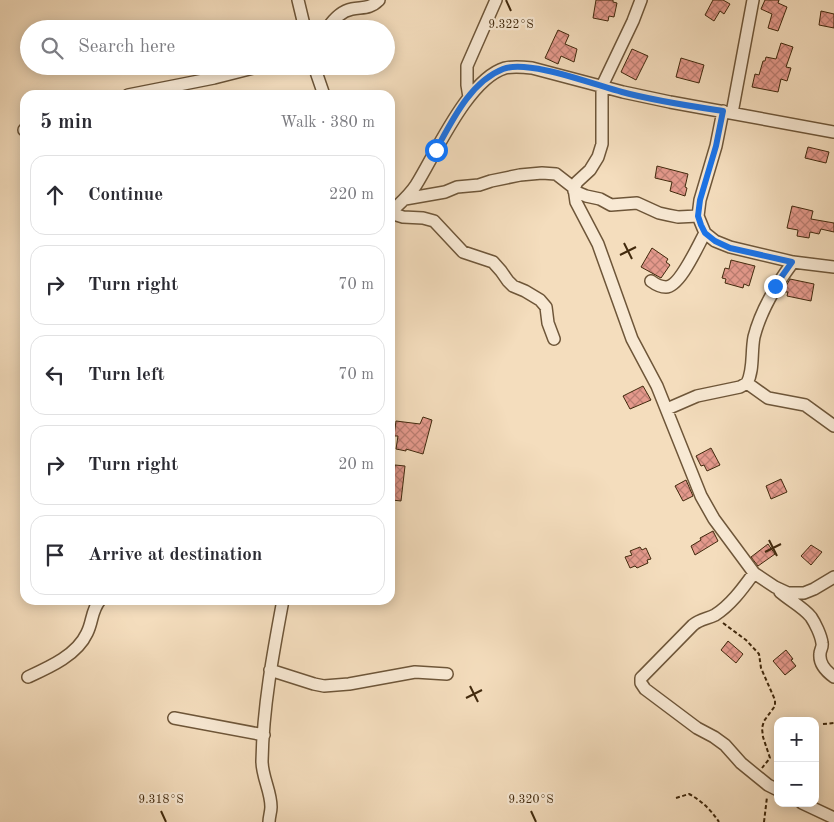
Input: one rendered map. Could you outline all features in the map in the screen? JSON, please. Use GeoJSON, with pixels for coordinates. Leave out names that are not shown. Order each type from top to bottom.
{"type":"FeatureCollection","features":[{"type":"Feature","properties":{"kind":"street"},"geometry":{"type":"LineString","coordinates":[[298,0],[303,20]]}},
{"type":"Feature","properties":{"kind":"street"},"geometry":{"type":"LineString","coordinates":[[335,20],[347,10],[368,8],[379,0]]}},
{"type":"Feature","properties":{"kind":"street"},"geometry":{"type":"LineString","coordinates":[[469,97],[467,66],[496,0]]}},
{"type":"Feature","properties":{"kind":"street"},"geometry":{"type":"LineString","coordinates":[[640,0],[639,6],[602,86],[602,144],[598,157],[590,170],[577,182],[574,190],[576,202],[604,258],[632,339],[657,386],[701,496],[714,519],[754,574],[774,587],[805,611],[811,618],[822,640],[821,662],[834,677]]}},
{"type":"Feature","properties":{"kind":"street"},"geometry":{"type":"LineString","coordinates":[[753,0],[728,112],[700,200],[698,216],[705,233],[715,241],[730,248],[792,262],[834,267]]}},
{"type":"Feature","properties":{"kind":"street"},"geometry":{"type":"LineString","coordinates":[[395,208],[415,186],[469,97],[478,86],[504,68],[518,66],[555,73],[670,102],[834,132]]}},
{"type":"Feature","properties":{"kind":"street"},"geometry":{"type":"LineString","coordinates":[[184,89],[231,75]]}},
{"type":"Feature","properties":{"kind":"street"},"geometry":{"type":"LineString","coordinates":[[317,75],[322,90]]}},
{"type":"Feature","properties":{"kind":"street"},"geometry":{"type":"LineString","coordinates":[[405,199],[445,192],[457,186],[480,185],[520,175],[542,173],[556,174],[574,190],[611,205],[637,203],[668,216],[678,218],[698,216]]}},
{"type":"Feature","properties":{"kind":"street"},"geometry":{"type":"LineString","coordinates":[[395,215],[434,221],[463,252],[493,262],[513,286],[525,290],[540,300],[546,307],[548,323],[554,339]]}},
{"type":"Feature","properties":{"kind":"street"},"geometry":{"type":"LineString","coordinates":[[651,281],[660,286],[667,287],[672,285],[687,266],[705,233]]}},
{"type":"Feature","properties":{"kind":"street"},"geometry":{"type":"LineString","coordinates":[[747,383],[754,337],[765,305],[775,286],[792,262]]}},
{"type":"Feature","properties":{"kind":"street"},"geometry":{"type":"LineString","coordinates":[[666,409],[697,396],[734,388],[747,383]]}},
{"type":"Feature","properties":{"kind":"street"},"geometry":{"type":"LineString","coordinates":[[747,383],[768,398],[805,405],[834,426]]}},
{"type":"Feature","properties":{"kind":"street"},"geometry":{"type":"LineString","coordinates":[[754,574],[740,593],[714,615],[702,619],[693,625],[641,678],[641,683],[645,689],[672,710],[725,745],[757,775],[773,787]]}},
{"type":"Feature","properties":{"kind":"street"},"geometry":{"type":"LineString","coordinates":[[774,587],[788,593],[804,592],[814,589],[834,577]]}},
{"type":"Feature","properties":{"kind":"street"},"geometry":{"type":"LineString","coordinates":[[28,676],[54,665],[78,647],[87,634],[93,610],[96,605]]}},
{"type":"Feature","properties":{"kind":"street"},"geometry":{"type":"LineString","coordinates":[[269,822],[271,807],[263,773],[265,711],[270,670],[282,605]]}},
{"type":"Feature","properties":{"kind":"street"},"geometry":{"type":"LineString","coordinates":[[270,670],[324,686],[349,684],[414,672],[447,674]]}},
{"type":"Feature","properties":{"kind":"street"},"geometry":{"type":"LineString","coordinates":[[174,718],[264,735]]}},
{"type":"Feature","properties":{"kind":"street"},"geometry":{"type":"LineString","coordinates":[[811,807],[834,818]]}},
{"type":"Feature","properties":{"kind":"path"},"geometry":{"type":"LineString","coordinates":[[714,615],[754,647],[759,654],[761,668],[775,700],[775,706],[762,728],[770,758],[757,775]]}},
{"type":"Feature","properties":{"kind":"path"},"geometry":{"type":"LineString","coordinates":[[823,724],[834,723]]}},
{"type":"Feature","properties":{"kind":"path"},"geometry":{"type":"LineString","coordinates":[[764,822],[773,787]]}},
{"type":"Feature","properties":{"kind":"path"},"geometry":{"type":"LineString","coordinates":[[676,798],[690,794],[705,804],[719,822]]}},
{"type":"Feature","properties":{"kind":"building"},"geometry":{"type":"Polygon","coordinates":[[[596,0],[613,0],[613,2],[617,3],[614,17],[609,16],[608,21],[593,18],[596,0]]]}},
{"type":"Feature","properties":{"kind":"building"},"geometry":{"type":"Polygon","coordinates":[[[713,0],[723,0],[730,4],[724,14],[720,11],[714,21],[705,15],[713,0]]]}},
{"type":"Feature","properties":{"kind":"building"},"geometry":{"type":"Polygon","coordinates":[[[765,0],[779,0],[778,3],[787,7],[778,31],[768,28],[772,14],[761,9],[765,0]]]}},
{"type":"Feature","properties":{"kind":"building"},"geometry":{"type":"Polygon","coordinates":[[[821,11],[834,14],[834,28],[819,25],[821,11]]]}},
{"type":"Feature","properties":{"kind":"building"},"geometry":{"type":"Polygon","coordinates":[[[558,30],[569,35],[565,44],[577,49],[574,62],[561,56],[558,64],[545,58],[558,30]]]}},
{"type":"Feature","properties":{"kind":"building"},"geometry":{"type":"Polygon","coordinates":[[[781,43],[793,47],[786,67],[791,68],[787,81],[781,79],[778,92],[752,87],[755,74],[759,75],[763,61],[765,61],[766,57],[776,59],[781,43]]]}},
{"type":"Feature","properties":{"kind":"building"},"geometry":{"type":"Polygon","coordinates":[[[632,49],[648,56],[636,80],[621,72],[632,49]]]}},
{"type":"Feature","properties":{"kind":"building"},"geometry":{"type":"Polygon","coordinates":[[[681,58],[704,65],[699,83],[676,77],[681,58]]]}},
{"type":"Feature","properties":{"kind":"building"},"geometry":{"type":"Polygon","coordinates":[[[808,147],[829,152],[826,163],[805,158],[808,147]]]}},
{"type":"Feature","properties":{"kind":"building"},"geometry":{"type":"Polygon","coordinates":[[[657,166],[688,174],[685,196],[670,191],[672,182],[655,178],[657,166]]]}},
{"type":"Feature","properties":{"kind":"building"},"geometry":{"type":"Polygon","coordinates":[[[792,206],[813,211],[811,219],[834,223],[834,232],[821,229],[819,234],[810,232],[809,238],[797,236],[798,230],[787,228],[792,206]]]}},
{"type":"Feature","properties":{"kind":"building"},"geometry":{"type":"Polygon","coordinates":[[[652,248],[668,259],[666,262],[670,265],[661,278],[641,267],[652,248]]]}},
{"type":"Feature","properties":{"kind":"building"},"geometry":{"type":"Polygon","coordinates":[[[731,260],[755,266],[749,286],[744,284],[743,288],[725,283],[726,279],[722,278],[725,268],[729,269],[731,260]]]}},
{"type":"Feature","properties":{"kind":"building"},"geometry":{"type":"Polygon","coordinates":[[[790,279],[814,284],[811,301],[787,296],[788,292],[785,292],[786,286],[790,279]]]}},
{"type":"Feature","properties":{"kind":"building"},"geometry":{"type":"Polygon","coordinates":[[[643,386],[651,400],[630,409],[623,396],[643,386]]]}},
{"type":"Feature","properties":{"kind":"building"},"geometry":{"type":"Polygon","coordinates":[[[423,417],[432,420],[423,454],[406,449],[406,451],[396,449],[398,436],[395,436],[396,421],[420,424],[423,417]]]}},
{"type":"Feature","properties":{"kind":"building"},"geometry":{"type":"Polygon","coordinates":[[[711,448],[720,465],[707,471],[704,465],[701,466],[696,456],[711,448]]]}},
{"type":"Feature","properties":{"kind":"building"},"geometry":{"type":"Polygon","coordinates":[[[395,465],[405,466],[401,501],[395,500],[395,465]]]}},
{"type":"Feature","properties":{"kind":"building"},"geometry":{"type":"Polygon","coordinates":[[[781,479],[787,492],[771,499],[766,486],[781,479]]]}},
{"type":"Feature","properties":{"kind":"building"},"geometry":{"type":"Polygon","coordinates":[[[686,480],[693,496],[683,501],[675,486],[686,480]]]}},
{"type":"Feature","properties":{"kind":"building"},"geometry":{"type":"Polygon","coordinates":[[[713,531],[718,541],[695,555],[691,546],[701,540],[700,538],[713,531]]]}},
{"type":"Feature","properties":{"kind":"building"},"geometry":{"type":"Polygon","coordinates":[[[768,544],[775,554],[758,566],[751,557],[768,544]]]}},
{"type":"Feature","properties":{"kind":"building"},"geometry":{"type":"Polygon","coordinates":[[[811,545],[822,552],[811,565],[801,556],[811,545]]]}},
{"type":"Feature","properties":{"kind":"building"},"geometry":{"type":"Polygon","coordinates":[[[640,547],[642,550],[646,548],[651,559],[647,560],[648,563],[637,568],[635,566],[630,568],[625,557],[632,555],[630,551],[640,547]]]}},
{"type":"Feature","properties":{"kind":"building"},"geometry":{"type":"Polygon","coordinates":[[[728,641],[743,654],[736,663],[721,650],[728,641]]]}},
{"type":"Feature","properties":{"kind":"building"},"geometry":{"type":"Polygon","coordinates":[[[786,650],[796,666],[785,675],[773,661],[786,650]]]}},
{"type":"Feature","properties":{"kind":"route"},"geometry":{"type":"LineString","coordinates":[[436,150],[456,116],[478,86],[504,68],[518,66],[555,73],[623,92],[723,111],[716,146],[700,200],[698,216],[705,233],[715,241],[730,248],[792,262],[775,286]]}}]}
